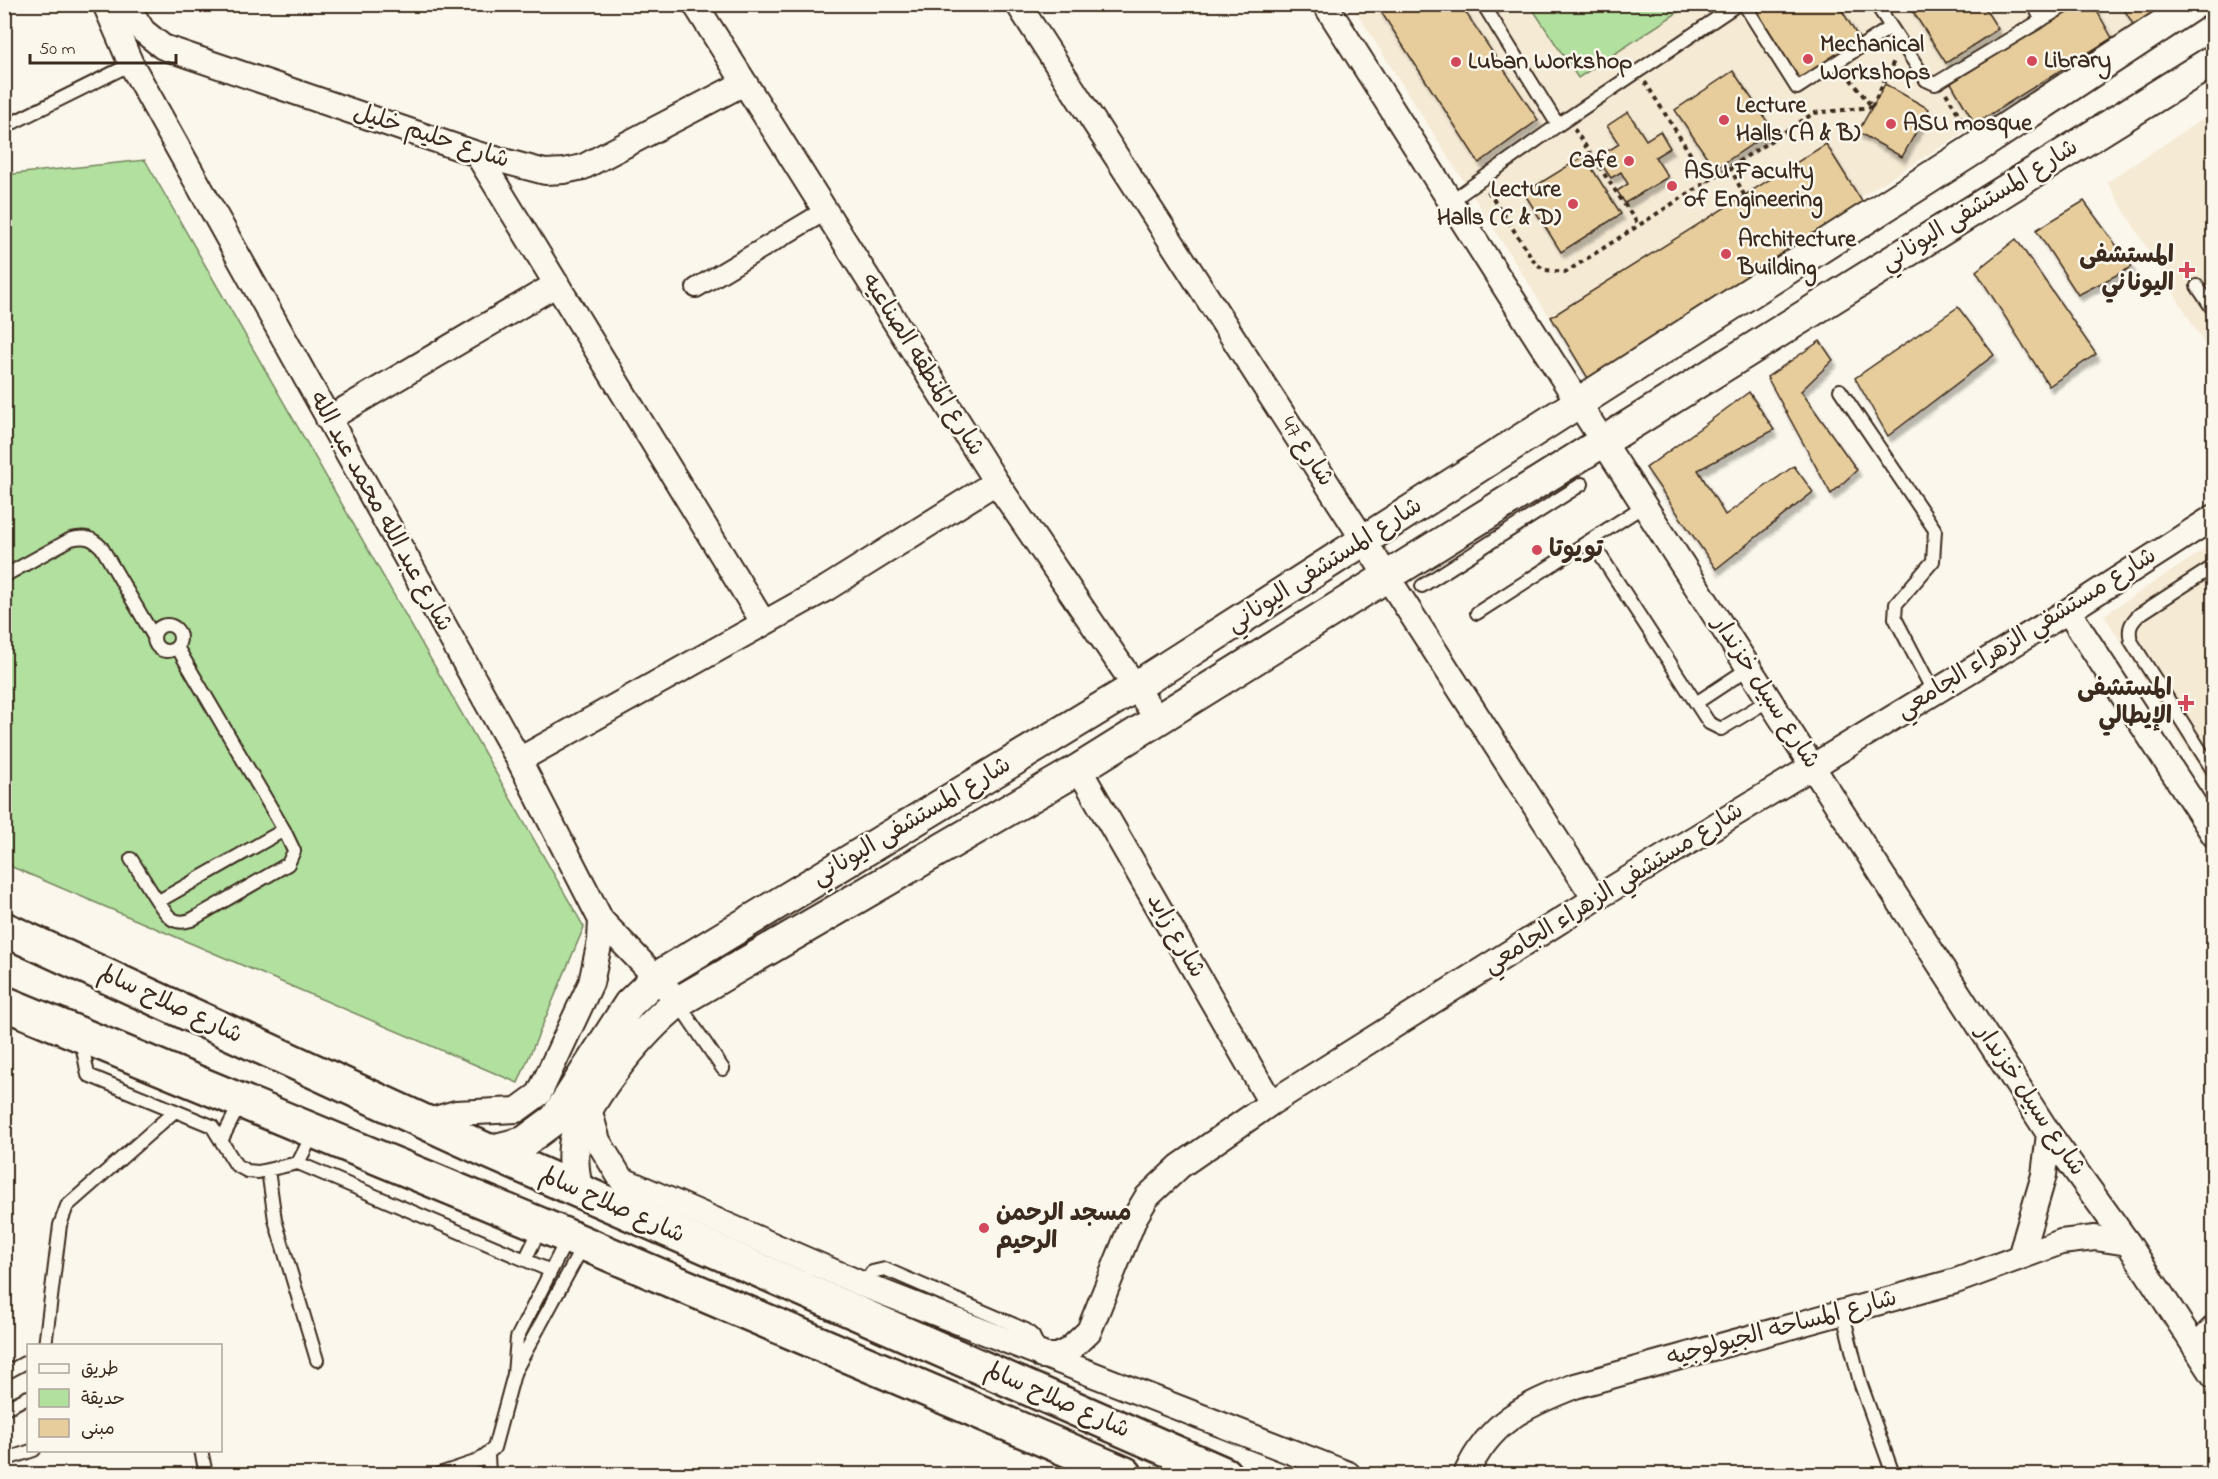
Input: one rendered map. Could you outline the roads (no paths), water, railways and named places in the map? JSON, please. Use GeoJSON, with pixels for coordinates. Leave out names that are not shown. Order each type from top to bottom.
{"type":"FeatureCollection","features":[{"type":"Feature","properties":{"kind":"highway","name":"شارع صلاح سالم"},"geometry":{"type":"LineString","coordinates":[[4,929],[488,1151],[1224,1474]]}},
{"type":"Feature","properties":{"kind":"highway","name":"شارع صلاح سالم"},"geometry":{"type":"LineString","coordinates":[[4,1003],[565,1235],[1125,1474]]}},
{"type":"Feature","properties":{"kind":"street","name":"شارع عبد الله محمد عبد الله"},"geometry":{"type":"LineString","coordinates":[[105,4],[131,64],[519,760],[602,920],[678,1002]]}},
{"type":"Feature","properties":{"kind":"street","name":"شارع حليم خليل"},"geometry":{"type":"LineString","coordinates":[[126,4],[143,31],[163,47],[477,154],[545,172],[583,167],[744,83]]}},
{"type":"Feature","properties":{"kind":"street","name":"شارع المنطقه الصناعيه"},"geometry":{"type":"LineString","coordinates":[[695,4],[996,482],[1158,720]]}},
{"type":"Feature","properties":{"kind":"street","name":"شارع 47"},"geometry":{"type":"LineString","coordinates":[[1018,4],[1595,899]]}},
{"type":"Feature","properties":{"kind":"street","name":"شارع سبيل خزندار"},"geometry":{"type":"LineString","coordinates":[[1325,4],[1602,440],[2049,1134],[2128,1243],[2214,1376]]}},
{"type":"Feature","properties":{"kind":"street","name":"شارع المستشفى اليوناني"},"geometry":{"type":"LineString","coordinates":[[488,1151],[524,1142],[555,1119],[629,1004],[657,977],[1135,687],[1364,542],[2194,4]]}},
{"type":"Feature","properties":{"kind":"street","name":"شارع المستشفى اليوناني"},"geometry":{"type":"LineString","coordinates":[[578,1191],[573,1154],[576,1136],[589,1109],[635,1042],[678,1002],[1078,769],[1386,577],[1494,524],[1602,440],[2214,60]]}},
{"type":"Feature","properties":{"kind":"street"},"geometry":{"type":"LineString","coordinates":[[477,154],[763,622]]}},
{"type":"Feature","properties":{"kind":"street"},"geometry":{"type":"LineString","coordinates":[[696,288],[825,211]]}},
{"type":"Feature","properties":{"kind":"street"},"geometry":{"type":"LineString","coordinates":[[327,419],[556,284]]}},
{"type":"Feature","properties":{"kind":"street"},"geometry":{"type":"LineString","coordinates":[[519,760],[892,549],[996,482]]}},
{"type":"Feature","properties":{"kind":"street","name":"شارع مستشفي الزهراء الجامعي"},"geometry":{"type":"LineString","coordinates":[[1042,1356],[1057,1356],[1069,1350],[1089,1331],[1135,1217],[1147,1197],[1180,1166],[1271,1103],[1595,899],[2068,611],[2214,517]]}},
{"type":"Feature","properties":{"kind":"street"},"geometry":{"type":"LineString","coordinates":[[2068,611],[2213,835]]}},
{"type":"Feature","properties":{"kind":"street","name":"شارع زايد"},"geometry":{"type":"LineString","coordinates":[[1078,769],[1271,1103]]}},
{"type":"Feature","properties":{"kind":"street"},"geometry":{"type":"LineString","coordinates":[[425,1122],[456,1113],[517,1110],[539,1094],[591,983],[602,920]]}},
{"type":"Feature","properties":{"kind":"street"},"geometry":{"type":"LineString","coordinates":[[589,1109],[598,1141],[621,1179],[864,1285],[1348,1474]]}},
{"type":"Feature","properties":{"kind":"street"},"geometry":{"type":"LineString","coordinates":[[2020,1257],[2044,1175],[2049,1134]]}},
{"type":"Feature","properties":{"kind":"street","name":"شارع المساحه الجيولوجيه"},"geometry":{"type":"LineString","coordinates":[[1466,1474],[1481,1444],[1508,1420],[1540,1400],[1606,1377],[1843,1314],[1956,1281],[2045,1247],[2078,1239],[2128,1243]]}},
{"type":"Feature","properties":{"kind":"street"},"geometry":{"type":"LineString","coordinates":[[2195,1347],[2214,1328]]}},
{"type":"Feature","properties":{"kind":"street"},"geometry":{"type":"LineString","coordinates":[[1089,1331],[1095,1356],[1110,1376],[1120,1384]]}},
{"type":"Feature","properties":{"kind":"lane"},"geometry":{"type":"LineString","coordinates":[[1483,4],[1563,122]]}},
{"type":"Feature","properties":{"kind":"lane"},"geometry":{"type":"LineString","coordinates":[[1451,201],[1738,4]]}},
{"type":"Feature","properties":{"kind":"lane"},"geometry":{"type":"LineString","coordinates":[[1744,4],[1797,88],[1891,27]]}},
{"type":"Feature","properties":{"kind":"lane"},"geometry":{"type":"LineString","coordinates":[[1876,4],[1926,80],[1935,84],[2068,4]]}},
{"type":"Feature","properties":{"kind":"lane"},"geometry":{"type":"LineString","coordinates":[[2033,4],[2042,20]]}},
{"type":"Feature","properties":{"kind":"lane"},"geometry":{"type":"LineString","coordinates":[[4,128],[131,64]]}},
{"type":"Feature","properties":{"kind":"lane"},"geometry":{"type":"LineString","coordinates":[[2197,286],[2214,311]]}},
{"type":"Feature","properties":{"kind":"lane"},"geometry":{"type":"LineString","coordinates":[[1840,390],[1935,530],[1933,561],[1896,604],[1895,618],[1934,693]]}},
{"type":"Feature","properties":{"kind":"lane"},"geometry":{"type":"LineString","coordinates":[[1422,586],[1494,524],[1582,484]]}},
{"type":"Feature","properties":{"kind":"lane"},"geometry":{"type":"LineString","coordinates":[[1477,612],[1646,505]]}},
{"type":"Feature","properties":{"kind":"lane"},"geometry":{"type":"LineString","coordinates":[[4,576],[71,539],[83,536],[94,539],[102,548],[154,636],[156,646],[166,652],[177,648]]}},
{"type":"Feature","properties":{"kind":"lane"},"geometry":{"type":"LineString","coordinates":[[1591,541],[1709,723],[1721,729],[1769,700]]}},
{"type":"Feature","properties":{"kind":"lane"},"geometry":{"type":"LineString","coordinates":[[2214,566],[2140,614],[2132,621],[2128,631],[2131,641],[2214,772]]}},
{"type":"Feature","properties":{"kind":"lane"},"geometry":{"type":"LineString","coordinates":[[131,859],[172,919],[182,922],[191,920],[288,864],[294,851],[284,830],[177,648],[180,636],[174,626],[162,626],[154,636]]}},
{"type":"Feature","properties":{"kind":"lane"},"geometry":{"type":"LineString","coordinates":[[1696,703],[1749,668]]}},
{"type":"Feature","properties":{"kind":"lane"},"geometry":{"type":"LineString","coordinates":[[159,901],[284,830]]}},
{"type":"Feature","properties":{"kind":"lane"},"geometry":{"type":"LineString","coordinates":[[678,1002],[723,1069]]}},
{"type":"Feature","properties":{"kind":"lane"},"geometry":{"type":"LineString","coordinates":[[80,1036],[88,1075],[212,1126],[236,1165],[247,1171],[268,1170],[298,1162],[551,1271]]}},
{"type":"Feature","properties":{"kind":"lane"},"geometry":{"type":"LineString","coordinates":[[222,1139],[242,1100]]}},
{"type":"Feature","properties":{"kind":"lane"},"geometry":{"type":"LineString","coordinates":[[45,1344],[60,1225],[67,1206],[175,1111]]}},
{"type":"Feature","properties":{"kind":"lane"},"geometry":{"type":"LineString","coordinates":[[298,1162],[314,1130]]}},
{"type":"Feature","properties":{"kind":"lane"},"geometry":{"type":"LineString","coordinates":[[268,1170],[275,1220],[317,1360]]}},
{"type":"Feature","properties":{"kind":"lane"},"geometry":{"type":"LineString","coordinates":[[525,1260],[565,1235]]}},
{"type":"Feature","properties":{"kind":"lane"},"geometry":{"type":"LineString","coordinates":[[439,1474],[488,1455],[499,1438],[513,1374],[517,1338],[551,1271],[565,1235]]}},
{"type":"Feature","properties":{"kind":"lane"},"geometry":{"type":"LineString","coordinates":[[513,1374],[565,1235]]}},
{"type":"Feature","properties":{"kind":"lane"},"geometry":{"type":"LineString","coordinates":[[1843,1314],[1860,1382],[1893,1474]]}},
{"type":"Feature","properties":{"kind":"lane"},"geometry":{"type":"LineString","coordinates":[[4,1374],[27,1362]]}},
{"type":"Feature","properties":{"kind":"lane"},"geometry":{"type":"LineString","coordinates":[[4,1409],[27,1398]]}},
{"type":"Feature","properties":{"kind":"lane"},"geometry":{"type":"LineString","coordinates":[[4,1460],[28,1452]]}},
{"type":"Feature","properties":{"kind":"lane"},"geometry":{"type":"LineString","coordinates":[[201,1452],[206,1474]]}},
{"type":"Feature","properties":{"kind":"lane"},"geometry":{"type":"LineString","coordinates":[[488,1455],[489,1474]]}},
{"type":"Feature","properties":{"kind":"place","name":"Mechanical Workshops"},"geometry":{"type":"Point","coordinates":[1808,59]}},
{"type":"Feature","properties":{"kind":"place","name":"Library"},"geometry":{"type":"Point","coordinates":[2032,61]}},
{"type":"Feature","properties":{"kind":"place","name":"Luban Workshop"},"geometry":{"type":"Point","coordinates":[1456,62]}},
{"type":"Feature","properties":{"kind":"place","name":"Lecture Halls (A & B)"},"geometry":{"type":"Point","coordinates":[1724,120]}},
{"type":"Feature","properties":{"kind":"place","name":"ASU mosque"},"geometry":{"type":"Point","coordinates":[1891,124]}},
{"type":"Feature","properties":{"kind":"place","name":"Cafe"},"geometry":{"type":"Point","coordinates":[1629,161]}},
{"type":"Feature","properties":{"kind":"place","name":"ASU Faculty of Engineering"},"geometry":{"type":"Point","coordinates":[1672,186]}},
{"type":"Feature","properties":{"kind":"place","name":"Lecture Halls (C & D)"},"geometry":{"type":"Point","coordinates":[1573,204]}},
{"type":"Feature","properties":{"kind":"place","name":"Architecture Building"},"geometry":{"type":"Point","coordinates":[1726,254]}},
{"type":"Feature","properties":{"kind":"place","name":"المستشفى اليوناني"},"geometry":{"type":"Point","coordinates":[2187,270]}},
{"type":"Feature","properties":{"kind":"place","name":"تويوتا"},"geometry":{"type":"Point","coordinates":[1537,550]}},
{"type":"Feature","properties":{"kind":"place","name":"المستشفى الإيطالي"},"geometry":{"type":"Point","coordinates":[2186,703]}},
{"type":"Feature","properties":{"kind":"place","name":"مسجد الرحمن الرحيم"},"geometry":{"type":"Point","coordinates":[984,1228]}}]}
